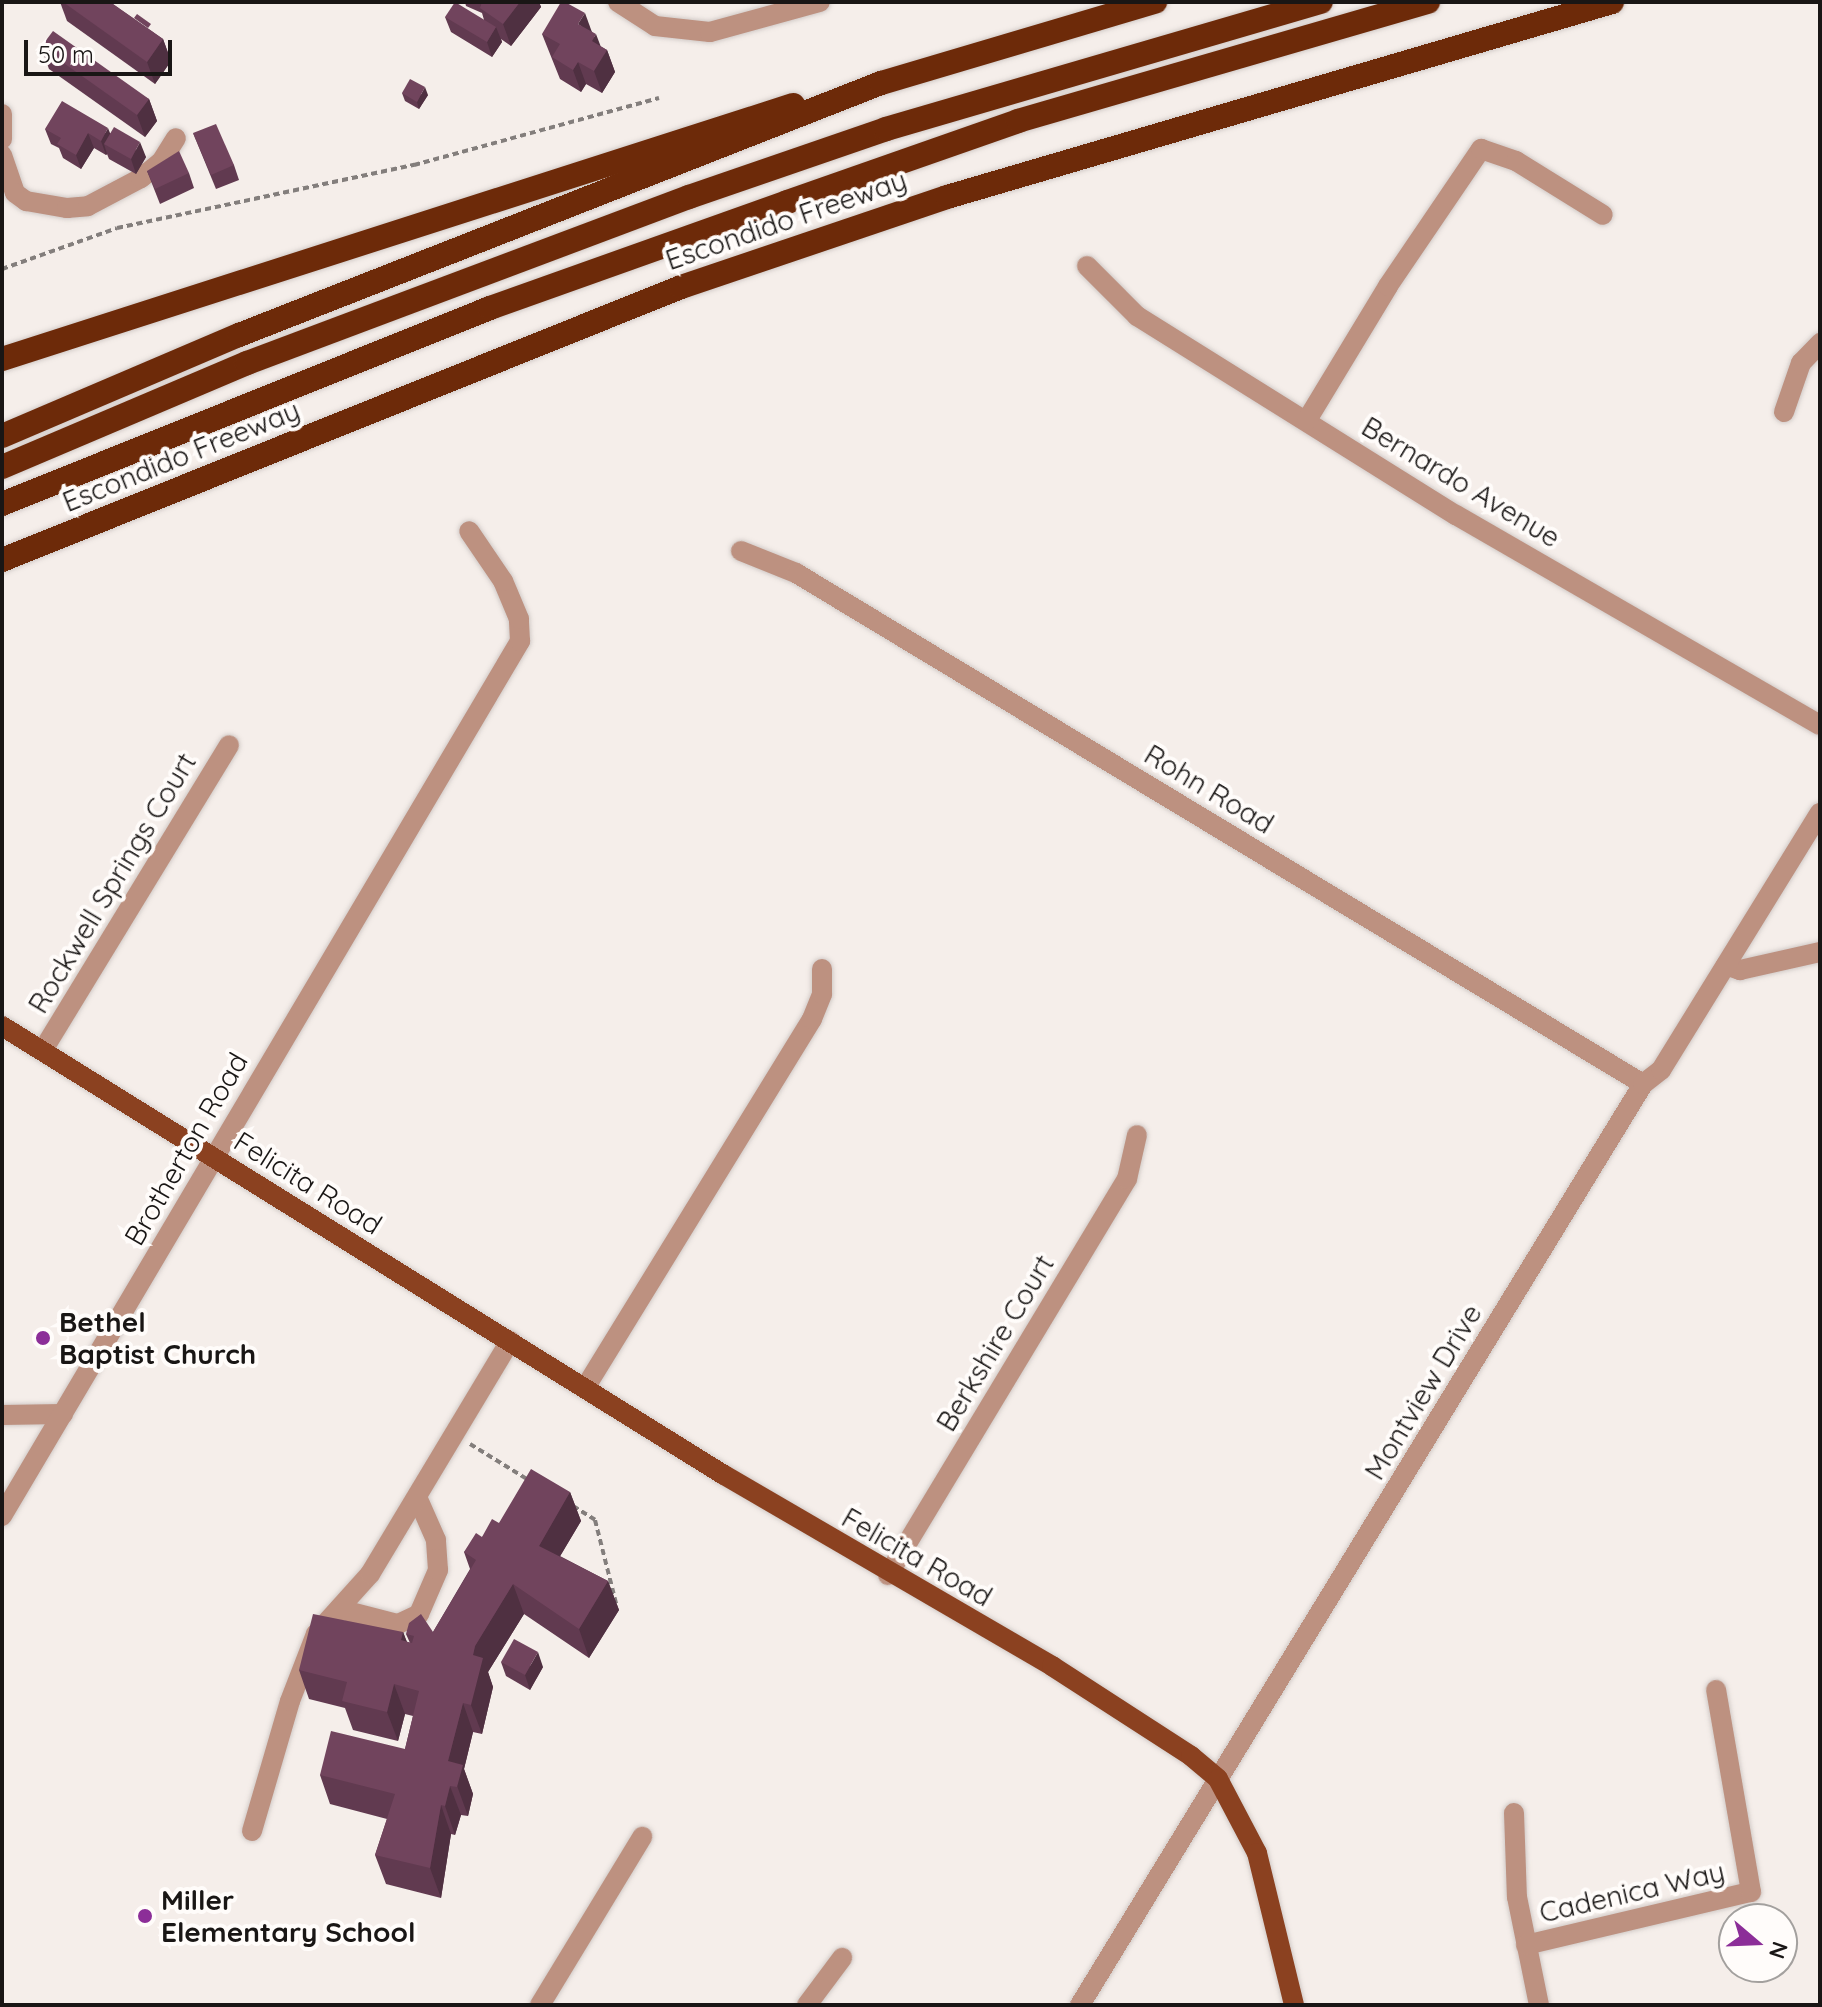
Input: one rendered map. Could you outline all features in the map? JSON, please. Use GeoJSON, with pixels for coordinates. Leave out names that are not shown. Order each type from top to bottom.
{"type":"FeatureCollection","features":[{"type":"Feature","properties":{"kind":"highway"},"geometry":{"type":"LineString","coordinates":[[2,359],[750,115],[881,83],[1155,2]]}},
{"type":"Feature","properties":{"kind":"highway"},"geometry":{"type":"LineString","coordinates":[[2,467],[247,363],[689,197],[886,129],[1321,2]]}},
{"type":"Feature","properties":{"kind":"highway"},"geometry":{"type":"LineString","coordinates":[[2,504],[490,308],[772,207],[1018,121],[1428,2]]}},
{"type":"Feature","properties":{"kind":"highway","name":"Escondido Freeway"},"geometry":{"type":"LineString","coordinates":[[2,560],[681,287],[962,192],[1612,2]]}},
{"type":"Feature","properties":{"kind":"highway"},"geometry":{"type":"LineString","coordinates":[[2,436],[239,335],[881,83]]}},
{"type":"Feature","properties":{"kind":"main road","name":"Felicita Road"},"geometry":{"type":"LineString","coordinates":[[2,1026],[888,1575],[1052,1666],[1218,1779]]}},
{"type":"Feature","properties":{"kind":"main road"},"geometry":{"type":"LineString","coordinates":[[1218,1779],[1257,1853],[1294,2005]]}},
{"type":"Feature","properties":{"kind":"street"},"geometry":{"type":"LineString","coordinates":[[618,2],[655,26],[710,32],[820,2]]}},
{"type":"Feature","properties":{"kind":"street"},"geometry":{"type":"LineString","coordinates":[[2,114],[2,139]]}},
{"type":"Feature","properties":{"kind":"street"},"geometry":{"type":"LineString","coordinates":[[2,155],[15,193],[26,201],[67,208],[88,206],[141,178],[161,162],[176,138]]}},
{"type":"Feature","properties":{"kind":"street"},"geometry":{"type":"LineString","coordinates":[[1307,420],[1388,286],[1481,149],[1516,161],[1603,215]]}},
{"type":"Feature","properties":{"kind":"street","name":"Bernardo Avenue"},"geometry":{"type":"LineString","coordinates":[[1087,266],[1137,316],[1456,515],[1820,725]]}},
{"type":"Feature","properties":{"kind":"street"},"geometry":{"type":"LineString","coordinates":[[1784,412],[1801,363],[1820,343]]}},
{"type":"Feature","properties":{"kind":"street","name":"Brotherton Road"},"geometry":{"type":"LineString","coordinates":[[2,1516],[422,812],[521,637],[519,619],[503,581],[469,531]]}},
{"type":"Feature","properties":{"kind":"street","name":"Rohn Road"},"geometry":{"type":"LineString","coordinates":[[741,551],[796,573],[1643,1084]]}},
{"type":"Feature","properties":{"kind":"street","name":"Rockwell Springs Court"},"geometry":{"type":"LineString","coordinates":[[43,1050],[229,745]]}},
{"type":"Feature","properties":{"kind":"street","name":"Montview Drive"},"geometry":{"type":"LineString","coordinates":[[1080,2005],[1643,1084],[1661,1070],[1820,813]]}},
{"type":"Feature","properties":{"kind":"street"},"geometry":{"type":"LineString","coordinates":[[1726,965],[1740,970],[1820,952]]}},
{"type":"Feature","properties":{"kind":"street"},"geometry":{"type":"LineString","coordinates":[[585,1388],[812,1019],[822,994],[822,969]]}},
{"type":"Feature","properties":{"kind":"street","name":"Berkshire Court"},"geometry":{"type":"LineString","coordinates":[[888,1575],[1127,1179],[1137,1135]]}},
{"type":"Feature","properties":{"kind":"street"},"geometry":{"type":"LineString","coordinates":[[252,1831],[305,1659],[316,1634],[370,1574],[510,1341]]}},
{"type":"Feature","properties":{"kind":"street"},"geometry":{"type":"LineString","coordinates":[[2,1415],[63,1414]]}},
{"type":"Feature","properties":{"kind":"street"},"geometry":{"type":"LineString","coordinates":[[339,1609],[398,1624],[419,1614],[438,1570],[436,1540],[417,1497]]}},
{"type":"Feature","properties":{"kind":"street","name":"Cadenica Way"},"geometry":{"type":"LineString","coordinates":[[1526,1945],[1751,1892],[1716,1690]]}},
{"type":"Feature","properties":{"kind":"street"},"geometry":{"type":"LineString","coordinates":[[1514,1813],[1517,1897],[1539,2005]]}},
{"type":"Feature","properties":{"kind":"street"},"geometry":{"type":"LineString","coordinates":[[540,2005],[642,1837]]}},
{"type":"Feature","properties":{"kind":"street"},"geometry":{"type":"LineString","coordinates":[[807,2005],[842,1958]]}},
{"type":"Feature","properties":{"kind":"path"},"geometry":{"type":"LineString","coordinates":[[2,269],[117,228],[414,165],[659,98]]}},
{"type":"Feature","properties":{"kind":"path"},"geometry":{"type":"LineString","coordinates":[[454,1435],[531,1481]]}},
{"type":"Feature","properties":{"kind":"path"},"geometry":{"type":"LineString","coordinates":[[570,1504],[595,1520],[616,1603]]}},
{"type":"Feature","properties":{"kind":"building"},"geometry":{"type":"Polygon","coordinates":[[[63,2],[110,2],[163,39],[147,62],[63,2]]]}},
{"type":"Feature","properties":{"kind":"building"},"geometry":{"type":"Polygon","coordinates":[[[455,2],[496,27],[487,42],[445,17],[455,2]]]}},
{"type":"Feature","properties":{"kind":"building"},"geometry":{"type":"Polygon","coordinates":[[[482,2],[520,2],[503,24],[480,8],[482,2]]]}},
{"type":"Feature","properties":{"kind":"building"},"geometry":{"type":"Polygon","coordinates":[[[561,2],[585,13],[578,24],[596,34],[592,41],[607,50],[594,71],[578,62],[573,70],[552,57],[560,44],[542,34],[561,2]]]}},
{"type":"Feature","properties":{"kind":"building"},"geometry":{"type":"Polygon","coordinates":[[[137,14],[151,24],[148,28],[134,18],[137,14]]]}},
{"type":"Feature","properties":{"kind":"building"},"geometry":{"type":"Polygon","coordinates":[[[53,31],[149,99],[137,115],[41,47],[53,31]]]}},
{"type":"Feature","properties":{"kind":"building"},"geometry":{"type":"Polygon","coordinates":[[[410,79],[425,87],[417,102],[402,93],[410,79]]]}},
{"type":"Feature","properties":{"kind":"building"},"geometry":{"type":"Polygon","coordinates":[[[62,101],[108,128],[101,141],[88,133],[76,155],[57,144],[61,138],[45,129],[62,101]]]}},
{"type":"Feature","properties":{"kind":"building"},"geometry":{"type":"Polygon","coordinates":[[[216,124],[234,165],[211,175],[193,133],[216,124]]]}},
{"type":"Feature","properties":{"kind":"building"},"geometry":{"type":"Polygon","coordinates":[[[114,127],[140,142],[131,159],[104,144],[114,127]]]}},
{"type":"Feature","properties":{"kind":"building"},"geometry":{"type":"Polygon","coordinates":[[[179,151],[189,173],[155,189],[147,171],[179,151]]]}},
{"type":"Feature","properties":{"kind":"building"},"geometry":{"type":"Polygon","coordinates":[[[531,1469],[570,1492],[539,1546],[608,1581],[579,1629],[513,1584],[475,1646],[473,1655],[483,1658],[471,1705],[463,1703],[448,1761],[463,1765],[457,1787],[450,1786],[445,1806],[441,1805],[430,1868],[375,1855],[395,1794],[320,1775],[331,1731],[405,1749],[419,1691],[394,1684],[387,1712],[342,1701],[347,1682],[299,1670],[313,1614],[403,1632],[401,1640],[412,1643],[414,1636],[406,1634],[409,1623],[421,1614],[433,1632],[476,1560],[464,1552],[476,1533],[482,1537],[492,1519],[499,1523],[531,1469]]]}},
{"type":"Feature","properties":{"kind":"building"},"geometry":{"type":"Polygon","coordinates":[[[514,1639],[538,1652],[525,1675],[501,1662],[514,1639]]]}},
{"type":"Feature","properties":{"kind":"place","name":"Bethel Baptist Church"},"geometry":{"type":"Point","coordinates":[43,1338]}},
{"type":"Feature","properties":{"kind":"place","name":"Miller Elementary School"},"geometry":{"type":"Point","coordinates":[145,1916]}}]}
